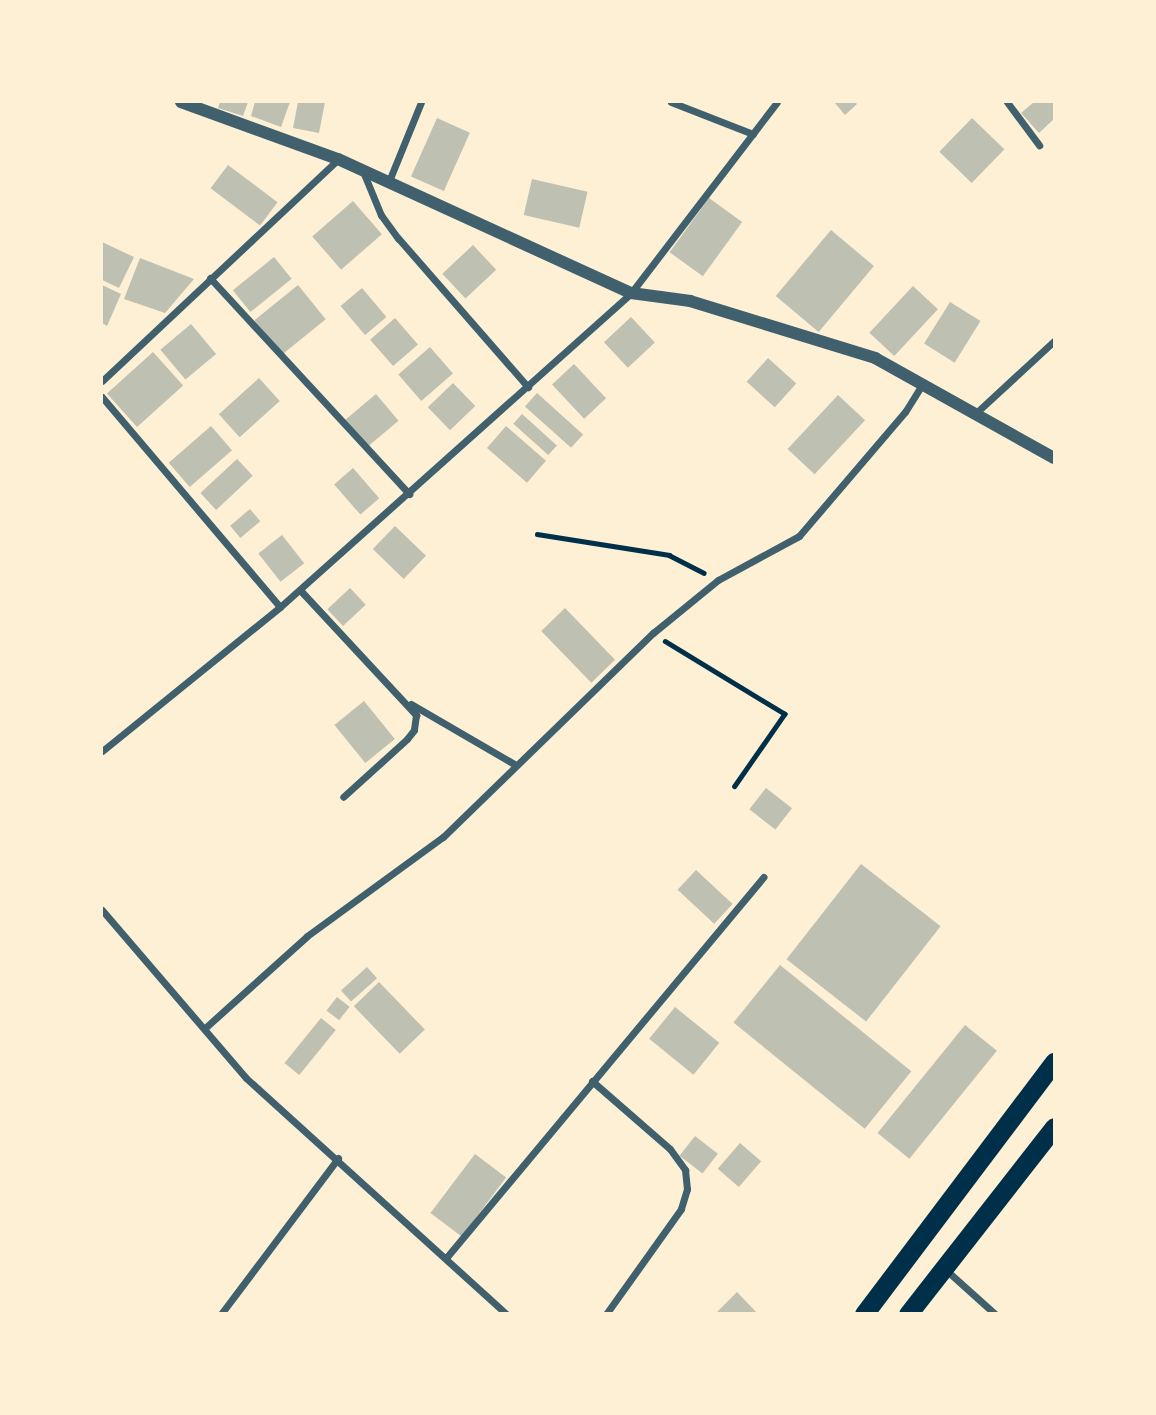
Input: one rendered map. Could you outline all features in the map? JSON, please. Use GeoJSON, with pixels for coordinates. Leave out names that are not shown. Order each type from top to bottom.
{"type":"FeatureCollection","features":[{"type":"Feature","properties":{"kind":"highway"},"geometry":{"type":"LineString","coordinates":[[863,1314],[1055,1062]]}},
{"type":"Feature","properties":{"kind":"highway"},"geometry":{"type":"LineString","coordinates":[[908,1314],[1055,1127]]}},
{"type":"Feature","properties":{"kind":"street"},"geometry":{"type":"LineString","coordinates":[[180,102],[196,103],[362,169],[631,292],[690,301],[862,354],[977,412],[1055,458]]}},
{"type":"Feature","properties":{"kind":"street"},"geometry":{"type":"LineString","coordinates":[[389,181],[421,102]]}},
{"type":"Feature","properties":{"kind":"street"},"geometry":{"type":"LineString","coordinates":[[671,102],[753,134]]}},
{"type":"Feature","properties":{"kind":"street"},"geometry":{"type":"LineString","coordinates":[[102,751],[281,607],[631,292],[777,102]]}},
{"type":"Feature","properties":{"kind":"street"},"geometry":{"type":"LineString","coordinates":[[1007,102],[1040,145]]}},
{"type":"Feature","properties":{"kind":"street"},"geometry":{"type":"LineString","coordinates":[[102,381],[338,159]]}},
{"type":"Feature","properties":{"kind":"street"},"geometry":{"type":"LineString","coordinates":[[362,169],[381,215],[398,238],[528,387]]}},
{"type":"Feature","properties":{"kind":"street"},"geometry":{"type":"LineString","coordinates":[[210,278],[409,494]]}},
{"type":"Feature","properties":{"kind":"street"},"geometry":{"type":"LineString","coordinates":[[977,412],[1055,341]]}},
{"type":"Feature","properties":{"kind":"street"},"geometry":{"type":"LineString","coordinates":[[205,1028],[307,936],[443,837],[653,633],[718,580],[799,536],[905,412],[923,383]]}},
{"type":"Feature","properties":{"kind":"street"},"geometry":{"type":"LineString","coordinates":[[102,397],[281,607]]}},
{"type":"Feature","properties":{"kind":"street"},"geometry":{"type":"LineString","coordinates":[[300,590],[409,702],[516,765]]}},
{"type":"Feature","properties":{"kind":"street"},"geometry":{"type":"LineString","coordinates":[[343,797],[414,730],[416,715],[409,702]]}},
{"type":"Feature","properties":{"kind":"street"},"geometry":{"type":"LineString","coordinates":[[446,1258],[764,877]]}},
{"type":"Feature","properties":{"kind":"street"},"geometry":{"type":"LineString","coordinates":[[102,910],[246,1078],[338,1158],[506,1314]]}},
{"type":"Feature","properties":{"kind":"street"},"geometry":{"type":"LineString","coordinates":[[592,1081],[670,1149],[685,1170],[687,1189],[681,1209],[606,1314]]}},
{"type":"Feature","properties":{"kind":"street"},"geometry":{"type":"LineString","coordinates":[[221,1314],[338,1158]]}},
{"type":"Feature","properties":{"kind":"street"},"geometry":{"type":"LineString","coordinates":[[944,1268],[995,1314]]}},
{"type":"Feature","properties":{"kind":"path"},"geometry":{"type":"LineString","coordinates":[[537,534],[669,555],[718,580]]}},
{"type":"Feature","properties":{"kind":"path"},"geometry":{"type":"LineString","coordinates":[[653,633],[785,715],[735,786]]}},
{"type":"Feature","properties":{"kind":"building"},"geometry":{"type":"Polygon","coordinates":[[[220,102],[248,102],[243,116],[218,108],[220,102]]]}},
{"type":"Feature","properties":{"kind":"building"},"geometry":{"type":"Polygon","coordinates":[[[255,102],[290,102],[281,127],[251,116],[255,102]]]}},
{"type":"Feature","properties":{"kind":"building"},"geometry":{"type":"Polygon","coordinates":[[[298,102],[325,102],[319,133],[293,128],[298,102]]]}},
{"type":"Feature","properties":{"kind":"building"},"geometry":{"type":"Polygon","coordinates":[[[834,102],[855,102],[857,104],[845,115],[834,102]]]}},
{"type":"Feature","properties":{"kind":"building"},"geometry":{"type":"Polygon","coordinates":[[[1034,102],[1054,102],[1054,119],[1039,133],[1021,113],[1034,102]]]}},
{"type":"Feature","properties":{"kind":"building"},"geometry":{"type":"Polygon","coordinates":[[[437,118],[470,133],[444,191],[411,176],[437,118]]]}},
{"type":"Feature","properties":{"kind":"building"},"geometry":{"type":"Polygon","coordinates":[[[972,118],[1004,149],[972,183],[939,152],[972,118]]]}},
{"type":"Feature","properties":{"kind":"building"},"geometry":{"type":"Polygon","coordinates":[[[228,165],[278,202],[260,225],[211,188],[228,165]]]}},
{"type":"Feature","properties":{"kind":"building"},"geometry":{"type":"Polygon","coordinates":[[[532,179],[588,192],[579,228],[524,215],[532,179]]]}},
{"type":"Feature","properties":{"kind":"building"},"geometry":{"type":"Polygon","coordinates":[[[709,198],[742,222],[703,276],[670,252],[709,198]]]}},
{"type":"Feature","properties":{"kind":"building"},"geometry":{"type":"Polygon","coordinates":[[[353,201],[382,234],[341,270],[312,236],[353,201]]]}},
{"type":"Feature","properties":{"kind":"building"},"geometry":{"type":"Polygon","coordinates":[[[831,230],[874,266],[819,332],[776,296],[831,230]]]}},
{"type":"Feature","properties":{"kind":"building"},"geometry":{"type":"Polygon","coordinates":[[[102,242],[134,257],[119,288],[102,280],[102,242]]]}},
{"type":"Feature","properties":{"kind":"building"},"geometry":{"type":"Polygon","coordinates":[[[473,245],[496,270],[465,299],[442,274],[473,245]]]}},
{"type":"Feature","properties":{"kind":"building"},"geometry":{"type":"Polygon","coordinates":[[[274,257],[292,279],[250,312],[233,290],[274,257]]]}},
{"type":"Feature","properties":{"kind":"building"},"geometry":{"type":"Polygon","coordinates":[[[140,258],[194,279],[165,313],[124,299],[140,258]]]}},
{"type":"Feature","properties":{"kind":"building"},"geometry":{"type":"Polygon","coordinates":[[[102,285],[121,294],[107,326],[102,323],[102,285]]]}},
{"type":"Feature","properties":{"kind":"building"},"geometry":{"type":"Polygon","coordinates":[[[298,285],[326,319],[282,354],[254,320],[298,285]]]}},
{"type":"Feature","properties":{"kind":"building"},"geometry":{"type":"Polygon","coordinates":[[[913,286],[938,309],[894,356],[869,333],[913,286]]]}},
{"type":"Feature","properties":{"kind":"building"},"geometry":{"type":"Polygon","coordinates":[[[362,288],[386,317],[365,335],[341,306],[362,288]]]}},
{"type":"Feature","properties":{"kind":"building"},"geometry":{"type":"Polygon","coordinates":[[[950,302],[981,321],[955,363],[924,344],[950,302]]]}},
{"type":"Feature","properties":{"kind":"building"},"geometry":{"type":"Polygon","coordinates":[[[631,317],[655,343],[628,368],[604,342],[631,317]]]}},
{"type":"Feature","properties":{"kind":"building"},"geometry":{"type":"Polygon","coordinates":[[[395,318],[418,344],[393,366],[370,340],[395,318]]]}},
{"type":"Feature","properties":{"kind":"building"},"geometry":{"type":"Polygon","coordinates":[[[191,324],[216,354],[185,380],[160,350],[191,324]]]}},
{"type":"Feature","properties":{"kind":"building"},"geometry":{"type":"Polygon","coordinates":[[[430,347],[453,373],[421,401],[398,375],[430,347]]]}},
{"type":"Feature","properties":{"kind":"building"},"geometry":{"type":"Polygon","coordinates":[[[153,352],[183,385],[137,427],[107,393],[153,352]]]}},
{"type":"Feature","properties":{"kind":"building"},"geometry":{"type":"Polygon","coordinates":[[[768,358],[796,383],[775,407],[747,382],[768,358]]]}},
{"type":"Feature","properties":{"kind":"building"},"geometry":{"type":"Polygon","coordinates":[[[574,364],[606,398],[584,419],[552,384],[574,364]]]}},
{"type":"Feature","properties":{"kind":"building"},"geometry":{"type":"Polygon","coordinates":[[[259,378],[280,401],[240,437],[219,414],[259,378]]]}},
{"type":"Feature","properties":{"kind":"building"},"geometry":{"type":"Polygon","coordinates":[[[453,383],[475,406],[450,430],[428,407],[453,383]]]}},
{"type":"Feature","properties":{"kind":"building"},"geometry":{"type":"Polygon","coordinates":[[[537,393],[583,434],[571,448],[525,406],[537,393]]]}},
{"type":"Feature","properties":{"kind":"building"},"geometry":{"type":"Polygon","coordinates":[[[376,394],[398,421],[368,447],[345,420],[376,394]]]}},
{"type":"Feature","properties":{"kind":"building"},"geometry":{"type":"Polygon","coordinates":[[[838,395],[865,420],[815,474],[788,449],[838,395]]]}},
{"type":"Feature","properties":{"kind":"building"},"geometry":{"type":"Polygon","coordinates":[[[522,414],[557,445],[548,455],[513,424],[522,414]]]}},
{"type":"Feature","properties":{"kind":"building"},"geometry":{"type":"Polygon","coordinates":[[[211,426],[232,450],[190,487],[169,463],[211,426]]]}},
{"type":"Feature","properties":{"kind":"building"},"geometry":{"type":"Polygon","coordinates":[[[506,426],[546,461],[527,483],[487,448],[506,426]]]}},
{"type":"Feature","properties":{"kind":"building"},"geometry":{"type":"Polygon","coordinates":[[[237,459],[253,476],[216,510],[200,493],[237,459]]]}},
{"type":"Feature","properties":{"kind":"building"},"geometry":{"type":"Polygon","coordinates":[[[353,468],[379,498],[360,515],[334,484],[353,468]]]}},
{"type":"Feature","properties":{"kind":"building"},"geometry":{"type":"Polygon","coordinates":[[[250,509],[260,521],[240,538],[230,526],[250,509]]]}},
{"type":"Feature","properties":{"kind":"building"},"geometry":{"type":"Polygon","coordinates":[[[395,526],[426,556],[404,579],[373,549],[395,526]]]}},
{"type":"Feature","properties":{"kind":"building"},"geometry":{"type":"Polygon","coordinates":[[[282,535],[304,563],[281,582],[258,553],[282,535]]]}},
{"type":"Feature","properties":{"kind":"building"},"geometry":{"type":"Polygon","coordinates":[[[350,588],[366,605],[343,626],[327,609],[350,588]]]}},
{"type":"Feature","properties":{"kind":"building"},"geometry":{"type":"Polygon","coordinates":[[[565,608],[615,660],[591,683],[541,631],[565,608]]]}},
{"type":"Feature","properties":{"kind":"building"},"geometry":{"type":"Polygon","coordinates":[[[364,701],[395,739],[365,763],[334,725],[364,701]]]}},
{"type":"Feature","properties":{"kind":"building"},"geometry":{"type":"Polygon","coordinates":[[[766,788],[792,808],[775,830],[749,809],[766,788]]]}},
{"type":"Feature","properties":{"kind":"building"},"geometry":{"type":"Polygon","coordinates":[[[861,864],[941,926],[866,1022],[787,959],[861,864]]]}},
{"type":"Feature","properties":{"kind":"building"},"geometry":{"type":"Polygon","coordinates":[[[696,870],[733,904],[714,924],[678,890],[696,870]]]}},
{"type":"Feature","properties":{"kind":"building"},"geometry":{"type":"Polygon","coordinates":[[[780,965],[911,1071],[865,1129],[733,1023],[780,965]]]}},
{"type":"Feature","properties":{"kind":"building"},"geometry":{"type":"Polygon","coordinates":[[[367,967],[377,978],[351,1002],[341,990],[367,967]]]}},
{"type":"Feature","properties":{"kind":"building"},"geometry":{"type":"Polygon","coordinates":[[[379,982],[425,1029],[400,1054],[354,1006],[379,982]]]}},
{"type":"Feature","properties":{"kind":"building"},"geometry":{"type":"Polygon","coordinates":[[[337,997],[350,1007],[339,1020],[327,1010],[337,997]]]}},
{"type":"Feature","properties":{"kind":"building"},"geometry":{"type":"Polygon","coordinates":[[[675,1007],[719,1043],[693,1075],[649,1039],[675,1007]]]}},
{"type":"Feature","properties":{"kind":"building"},"geometry":{"type":"Polygon","coordinates":[[[321,1018],[336,1030],[299,1075],[284,1063],[321,1018]]]}},
{"type":"Feature","properties":{"kind":"building"},"geometry":{"type":"Polygon","coordinates":[[[965,1025],[997,1051],[909,1159],[878,1133],[965,1025]]]}},
{"type":"Feature","properties":{"kind":"building"},"geometry":{"type":"Polygon","coordinates":[[[695,1136],[718,1154],[702,1174],[680,1156],[695,1136]]]}},
{"type":"Feature","properties":{"kind":"building"},"geometry":{"type":"Polygon","coordinates":[[[740,1143],[761,1161],[739,1187],[718,1169],[740,1143]]]}},
{"type":"Feature","properties":{"kind":"building"},"geometry":{"type":"Polygon","coordinates":[[[475,1154],[506,1177],[462,1237],[430,1213],[475,1154]]]}},
{"type":"Feature","properties":{"kind":"building"},"geometry":{"type":"Polygon","coordinates":[[[737,1292],[758,1314],[715,1314],[737,1292]]]}}]}
